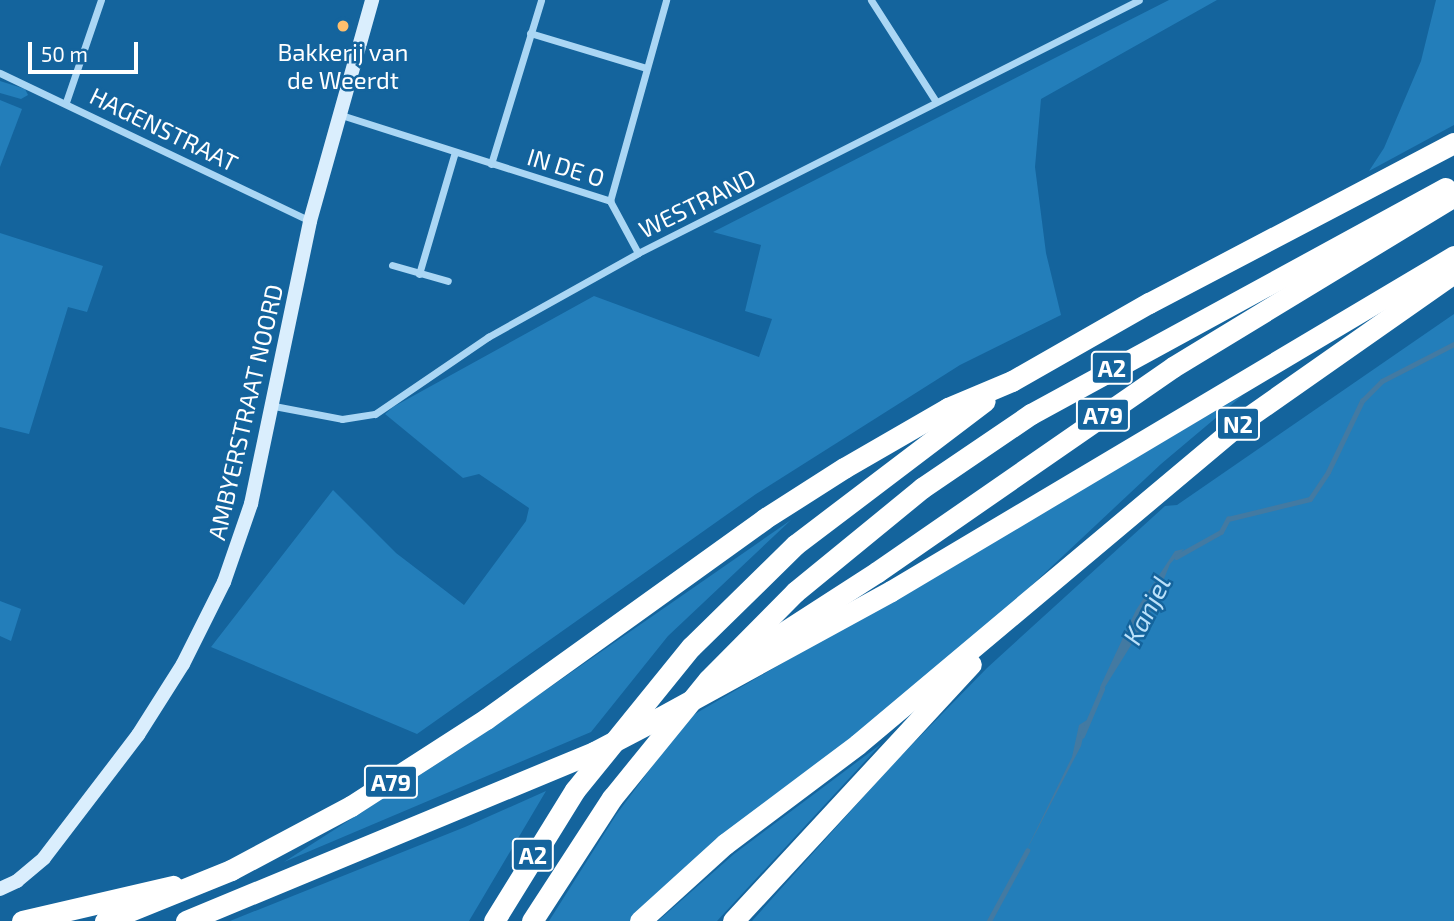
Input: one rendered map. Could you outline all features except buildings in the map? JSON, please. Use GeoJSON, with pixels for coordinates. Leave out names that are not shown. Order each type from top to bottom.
{"type":"FeatureCollection","features":[{"type":"Feature","properties":{"kind":"highway","name":"A2"},"geometry":{"type":"LineString","coordinates":[[494,921],[575,790],[691,647],[795,545],[1012,381],[1149,303],[1454,142]]}},
{"type":"Feature","properties":{"kind":"highway","name":"A2"},"geometry":{"type":"LineString","coordinates":[[532,921],[612,798],[708,680],[795,592],[922,488],[1031,414],[1454,183]]}},
{"type":"Feature","properties":{"kind":"highway","name":"A79"},"geometry":{"type":"LineString","coordinates":[[559,765],[664,707],[824,608],[1173,367],[1454,196]]}},
{"type":"Feature","properties":{"kind":"highway","name":"A79"},"geometry":{"type":"LineString","coordinates":[[186,921],[559,765],[649,724],[822,631],[1454,256]]}},
{"type":"Feature","properties":{"kind":"highway","name":"N2"},"geometry":{"type":"LineString","coordinates":[[640,921],[725,844],[858,744],[1244,419],[1454,273]]}},
{"type":"Feature","properties":{"kind":"highway","name":"A79"},"geometry":{"type":"LineString","coordinates":[[105,921],[203,882],[383,787],[844,468],[948,408],[1012,381]]}},
{"type":"Feature","properties":{"kind":"highway","name":"N2"},"geometry":{"type":"LineString","coordinates":[[733,921],[1037,594]]}},
{"type":"Feature","properties":{"kind":"highway","name":"A79"},"geometry":{"type":"LineString","coordinates":[[22,921],[145,890],[203,882]]}},
{"type":"Feature","properties":{"kind":"street"},"geometry":{"type":"LineString","coordinates":[[66,102],[101,0]]}},
{"type":"Feature","properties":{"kind":"street","name":"AMBYERSTRAAT NOORD"},"geometry":{"type":"LineString","coordinates":[[0,889],[29,872],[62,838],[138,735],[183,664],[238,545],[274,406],[310,221],[337,114],[372,0]]}},
{"type":"Feature","properties":{"kind":"street"},"geometry":{"type":"LineString","coordinates":[[491,164],[541,0]]}},
{"type":"Feature","properties":{"kind":"street"},"geometry":{"type":"LineString","coordinates":[[610,201],[666,0]]}},
{"type":"Feature","properties":{"kind":"street"},"geometry":{"type":"LineString","coordinates":[[871,0],[935,100]]}},
{"type":"Feature","properties":{"kind":"street","name":"WESTRAND"},"geometry":{"type":"LineString","coordinates":[[274,406],[342,419],[370,416],[488,337],[638,253],[773,187],[935,100],[1134,1]]}},
{"type":"Feature","properties":{"kind":"street"},"geometry":{"type":"LineString","coordinates":[[530,33],[646,68]]}},
{"type":"Feature","properties":{"kind":"street","name":"HAGENSTRAAT"},"geometry":{"type":"LineString","coordinates":[[0,73],[66,102],[310,221]]}},
{"type":"Feature","properties":{"kind":"street","name":"IN DE O"},"geometry":{"type":"LineString","coordinates":[[337,114],[610,201],[638,253]]}},
{"type":"Feature","properties":{"kind":"street"},"geometry":{"type":"LineString","coordinates":[[419,274],[455,152]]}},
{"type":"Feature","properties":{"kind":"street"},"geometry":{"type":"LineString","coordinates":[[391,265],[448,281]]}},
{"type":"Feature","properties":{"kind":"shaded area"},"geometry":{"type":"Polygon","coordinates":[[[1169,0],[1217,0],[1041,99],[1035,167],[1046,253],[1061,315],[960,365],[756,494],[417,734],[211,647],[333,490],[396,553],[464,605],[526,521],[529,508],[479,474],[463,478],[385,414],[393,407],[594,296],[759,357],[772,319],[745,311],[761,245],[713,232],[1169,0]]]}},
{"type":"Feature","properties":{"kind":"shaded area"},"geometry":{"type":"Polygon","coordinates":[[[1436,0],[1454,0],[1454,125],[1369,171],[1384,148],[1421,61],[1436,0]]]}},
{"type":"Feature","properties":{"kind":"shaded area"},"geometry":{"type":"Polygon","coordinates":[[[0,81],[25,89],[28,95],[21,99],[0,93],[0,81]]]}},
{"type":"Feature","properties":{"kind":"shaded area"},"geometry":{"type":"Polygon","coordinates":[[[0,100],[22,109],[0,167],[0,100]]]}},
{"type":"Feature","properties":{"kind":"shaded area"},"geometry":{"type":"Polygon","coordinates":[[[0,233],[103,266],[87,312],[68,307],[29,434],[0,427],[0,233]]]}},
{"type":"Feature","properties":{"kind":"shaded area"},"geometry":{"type":"Polygon","coordinates":[[[1454,314],[1454,921],[752,921],[893,764],[987,668],[1165,506],[1177,505],[1454,314]]]}},
{"type":"Feature","properties":{"kind":"shaded area"},"geometry":{"type":"Polygon","coordinates":[[[1243,395],[1161,464],[951,661],[635,921],[549,921],[616,815],[688,718],[1243,395]]]}},
{"type":"Feature","properties":{"kind":"shaded area"},"geometry":{"type":"Polygon","coordinates":[[[791,520],[668,636],[591,732],[284,862],[465,746],[791,520]]]}},
{"type":"Feature","properties":{"kind":"shaded area"},"geometry":{"type":"Polygon","coordinates":[[[0,601],[21,609],[11,641],[0,636],[0,601]]]}},
{"type":"Feature","properties":{"kind":"shaded area"},"geometry":{"type":"Polygon","coordinates":[[[881,744],[717,921],[658,921],[734,854],[881,744]]]}},
{"type":"Feature","properties":{"kind":"shaded area"},"geometry":{"type":"Polygon","coordinates":[[[546,791],[469,921],[230,921],[465,827],[546,791]]]}},
{"type":"Feature","properties":{"kind":"water"},"geometry":{"type":"Polygon","coordinates":[[[1184,549],[1170,564],[1148,618],[1100,695],[1100,687],[1136,610],[1175,551],[1184,549]]]}},
{"type":"Feature","properties":{"kind":"water"},"geometry":{"type":"Polygon","coordinates":[[[1087,720],[1081,746],[1023,857],[1072,757],[1079,725],[1087,720]]]}},
{"type":"Feature","properties":{"kind":"waterway","name":"Kanjel"},"geometry":{"type":"LineString","coordinates":[[1176,557],[1221,532],[1228,519],[1310,499],[1328,472],[1362,401],[1382,381],[1454,344]]}},
{"type":"Feature","properties":{"kind":"waterway","name":"Kanjel"},"geometry":{"type":"LineString","coordinates":[[1082,736],[1102,689]]}},
{"type":"Feature","properties":{"kind":"waterway","name":"Kanjel"},"geometry":{"type":"LineString","coordinates":[[989,921],[1027,851]]}},
{"type":"Feature","properties":{"kind":"place","name":"Bakkerij van de Weerdt"},"geometry":{"type":"Point","coordinates":[343,26]}}]}
